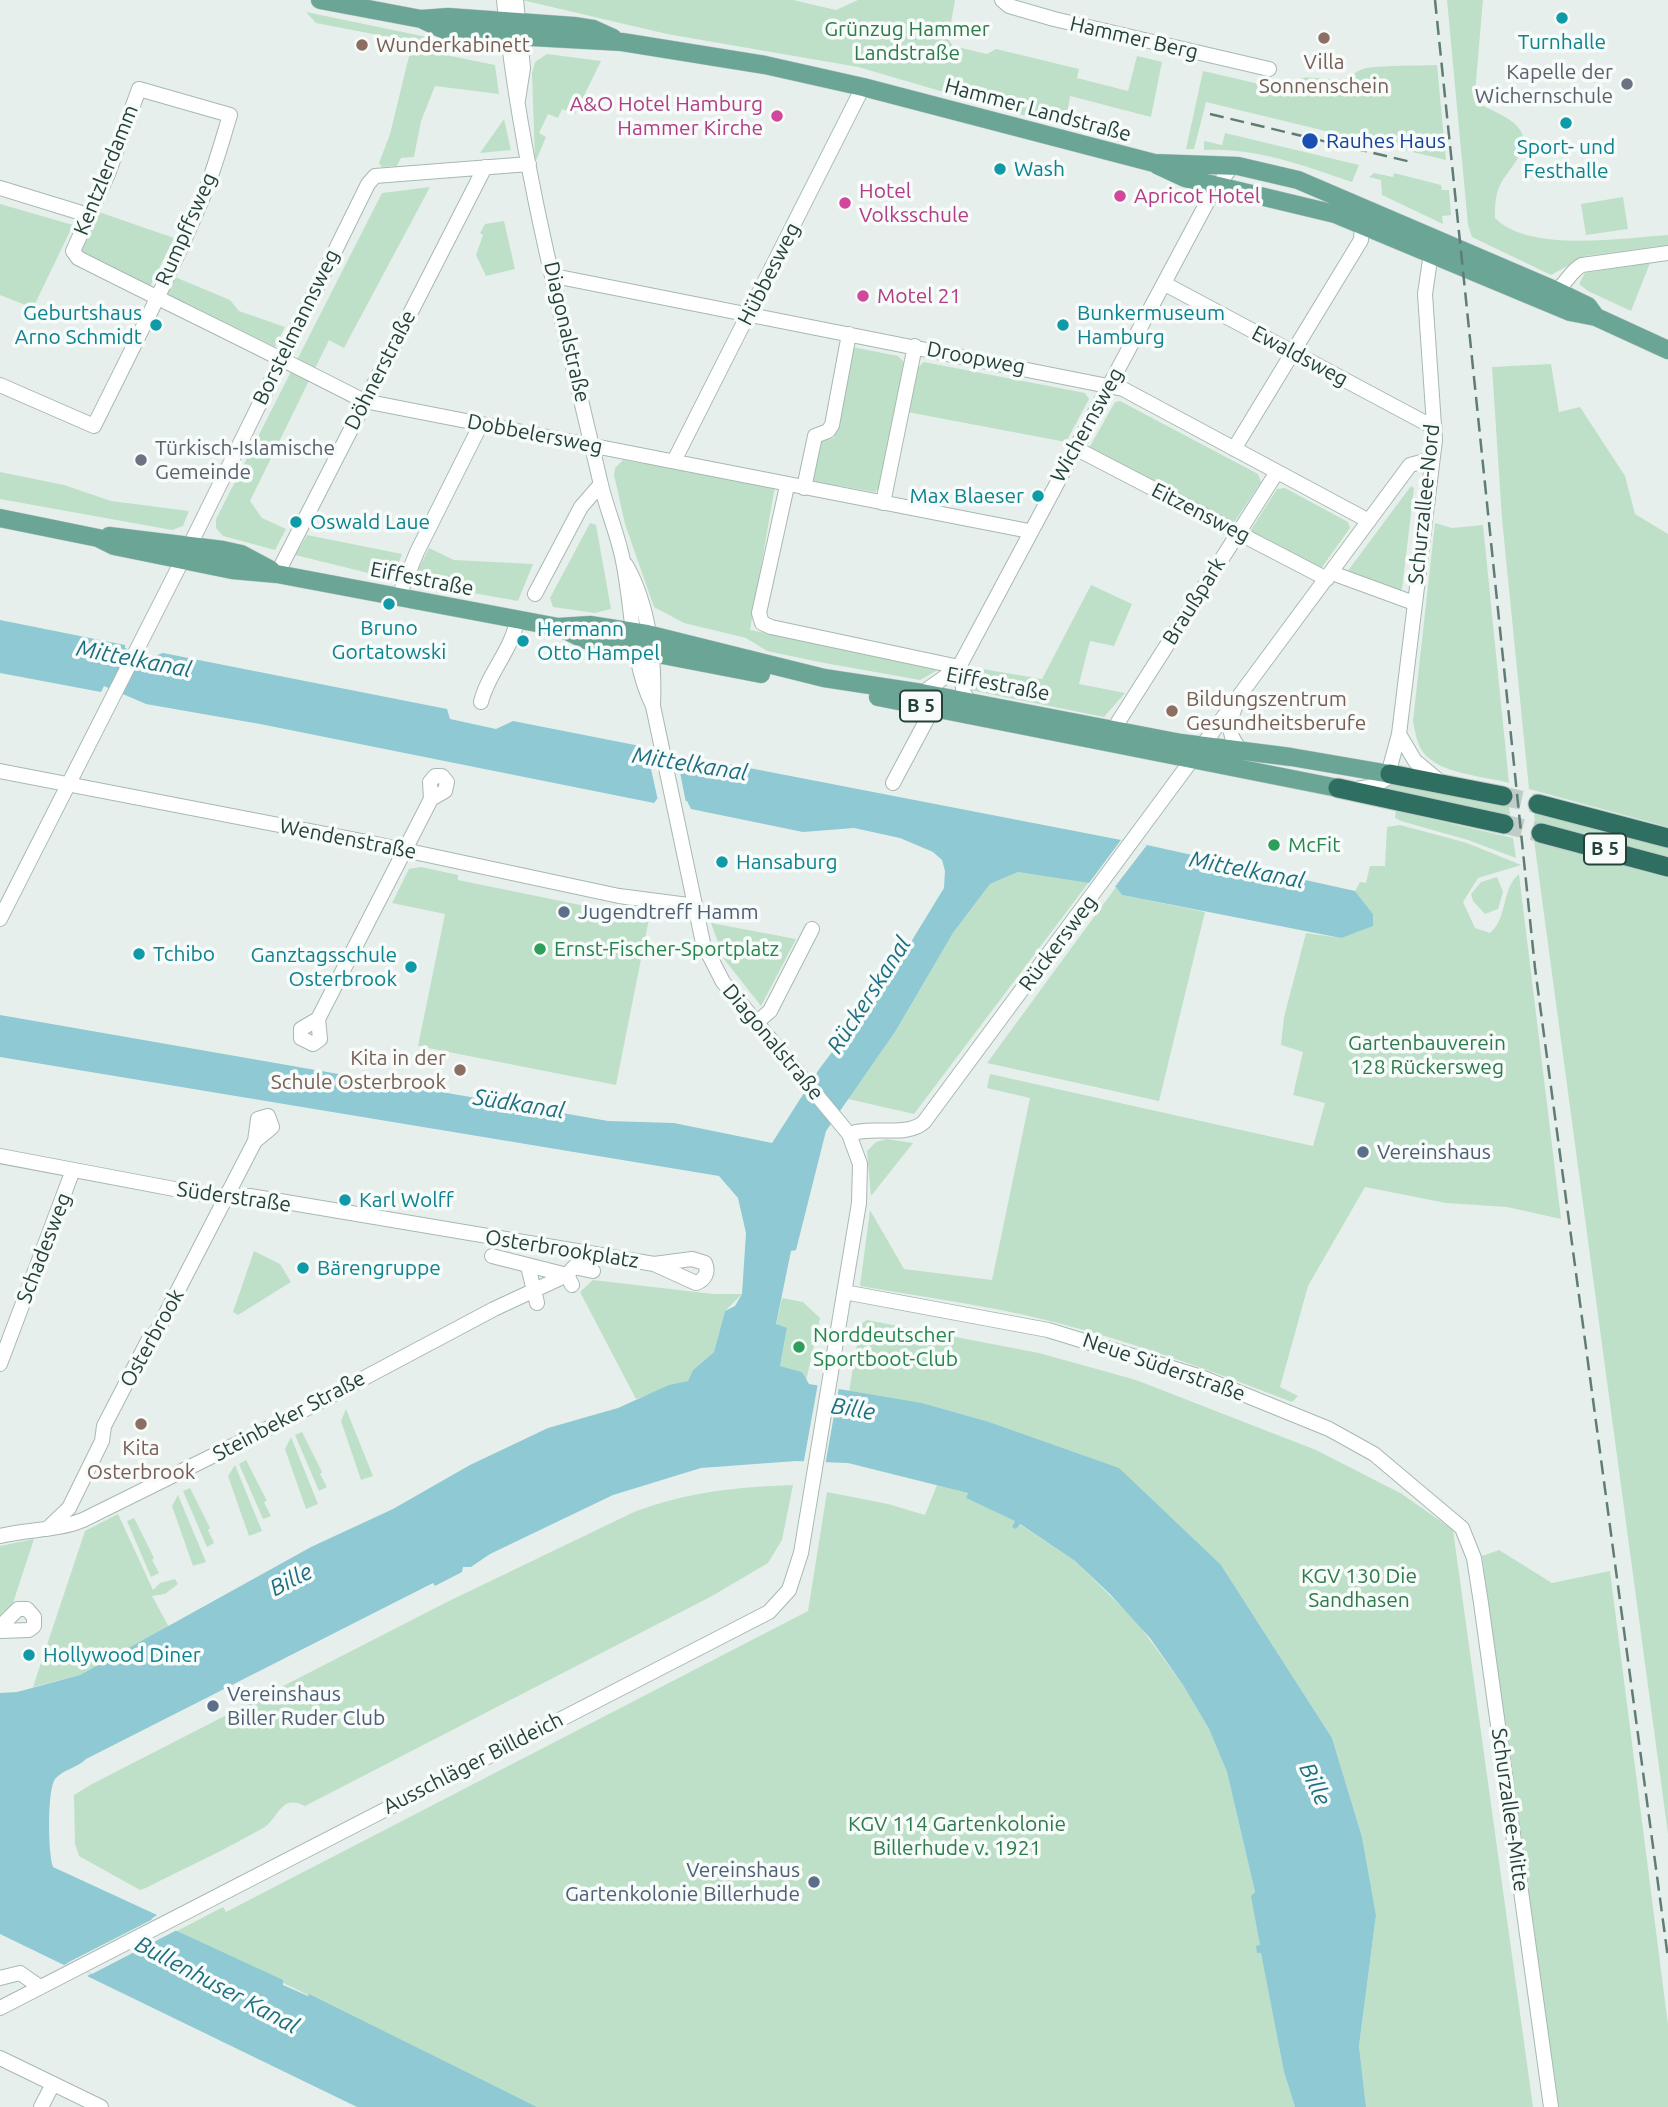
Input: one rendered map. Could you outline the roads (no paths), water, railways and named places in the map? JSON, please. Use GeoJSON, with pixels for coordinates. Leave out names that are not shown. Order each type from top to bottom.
{"type":"FeatureCollection","features":[{"type":"Feature","properties":{"kind":"highway","name":"B 5"},"geometry":{"type":"LineString","coordinates":[[1390,774],[1503,796]]}},
{"type":"Feature","properties":{"kind":"highway","name":"B 5"},"geometry":{"type":"LineString","coordinates":[[1338,788],[1504,824]]}},
{"type":"Feature","properties":{"kind":"highway","name":"B 5"},"geometry":{"type":"LineString","coordinates":[[1538,804],[1668,838]]}},
{"type":"Feature","properties":{"kind":"highway","name":"B 5"},"geometry":{"type":"LineString","coordinates":[[1541,833],[1668,867]]}},
{"type":"Feature","properties":{"kind":"main road","name":"Hammer Landstraße"},"geometry":{"type":"LineString","coordinates":[[320,0],[421,19],[446,32],[593,29],[622,42],[777,68],[863,87],[1154,163],[1232,166],[1298,180],[1425,234],[1464,259]]}},
{"type":"Feature","properties":{"kind":"main road","name":"Hammer Landstraße"},"geometry":{"type":"LineString","coordinates":[[1154,163],[1174,174],[1322,209],[1433,254],[1464,259]]}},
{"type":"Feature","properties":{"kind":"main road"},"geometry":{"type":"LineString","coordinates":[[1217,185],[1240,178],[1376,212]]}},
{"type":"Feature","properties":{"kind":"main road"},"geometry":{"type":"LineString","coordinates":[[1464,259],[1557,291],[1588,306],[1596,317]]}},
{"type":"Feature","properties":{"kind":"main road"},"geometry":{"type":"LineString","coordinates":[[1464,259],[1524,292],[1583,317],[1596,317],[1668,350]]}},
{"type":"Feature","properties":{"kind":"main road","name":"Eiffestraße"},"geometry":{"type":"LineString","coordinates":[[0,518],[98,538],[114,546],[186,552],[232,570],[277,574],[558,627],[590,625],[640,633],[824,678],[922,693],[1113,730],[1338,788]]}},
{"type":"Feature","properties":{"kind":"main road","name":"Eiffestraße"},"geometry":{"type":"LineString","coordinates":[[558,627],[585,640],[986,719],[1197,753],[1242,751],[1390,774]]}},
{"type":"Feature","properties":{"kind":"street"},"geometry":{"type":"LineString","coordinates":[[504,0],[514,29]]}},
{"type":"Feature","properties":{"kind":"street"},"geometry":{"type":"LineString","coordinates":[[514,29],[516,0]]}},
{"type":"Feature","properties":{"kind":"street","name":"Hammer Berg"},"geometry":{"type":"LineString","coordinates":[[1002,0],[1009,6],[1040,16],[1269,69]]}},
{"type":"Feature","properties":{"kind":"street","name":"Diagonalstraße"},"geometry":{"type":"LineString","coordinates":[[514,29],[523,81],[517,102],[529,164],[601,484],[624,561],[639,590],[642,686],[653,706],[703,943],[713,966],[756,1023],[849,1134],[859,1157],[860,1188],[829,1385]]}},
{"type":"Feature","properties":{"kind":"street","name":"Hübbesweg"},"geometry":{"type":"LineString","coordinates":[[674,461],[863,87]]}},
{"type":"Feature","properties":{"kind":"street","name":"Kentzlerdamm"},"geometry":{"type":"LineString","coordinates":[[73,250],[108,173],[139,89]]}},
{"type":"Feature","properties":{"kind":"street","name":"Rumpffsweg"},"geometry":{"type":"LineString","coordinates":[[0,385],[94,426],[156,298],[204,193],[230,115],[139,89]]}},
{"type":"Feature","properties":{"kind":"street","name":"Borstelmannsweg"},"geometry":{"type":"LineString","coordinates":[[0,919],[186,552],[362,195],[376,176],[529,164]]}},
{"type":"Feature","properties":{"kind":"street","name":"Wichernsweg"},"geometry":{"type":"LineString","coordinates":[[922,693],[958,667],[1217,185],[1232,166]]}},
{"type":"Feature","properties":{"kind":"street","name":"Döhnerstraße"},"geometry":{"type":"LineString","coordinates":[[277,574],[485,167]]}},
{"type":"Feature","properties":{"kind":"street"},"geometry":{"type":"LineString","coordinates":[[0,188],[88,215]]}},
{"type":"Feature","properties":{"kind":"street"},"geometry":{"type":"LineString","coordinates":[[1234,449],[1361,240],[1362,225]]}},
{"type":"Feature","properties":{"kind":"street"},"geometry":{"type":"LineString","coordinates":[[1425,234],[1433,254]]}},
{"type":"Feature","properties":{"kind":"street","name":"Dobbelersweg"},"geometry":{"type":"LineString","coordinates":[[73,250],[78,258],[364,401],[674,461],[787,486],[1029,531]]}},
{"type":"Feature","properties":{"kind":"street"},"geometry":{"type":"LineString","coordinates":[[1524,292],[1557,291],[1573,270],[1582,265],[1668,253]]}},
{"type":"Feature","properties":{"kind":"street","name":"Schurzallee-Nord"},"geometry":{"type":"LineString","coordinates":[[1390,774],[1399,734],[1435,428],[1425,294],[1426,273],[1433,254]]}},
{"type":"Feature","properties":{"kind":"street","name":"Droopweg"},"geometry":{"type":"LineString","coordinates":[[554,276],[1110,385],[1123,389],[1369,521]]}},
{"type":"Feature","properties":{"kind":"street","name":"Ewaldsweg"},"geometry":{"type":"LineString","coordinates":[[1165,284],[1435,428]]}},
{"type":"Feature","properties":{"kind":"street"},"geometry":{"type":"LineString","coordinates":[[804,488],[815,436],[828,431],[832,425],[849,334]]}},
{"type":"Feature","properties":{"kind":"street"},"geometry":{"type":"LineString","coordinates":[[883,503],[915,346]]}},
{"type":"Feature","properties":{"kind":"street"},"geometry":{"type":"LineString","coordinates":[[398,598],[417,552],[481,425]]}},
{"type":"Feature","properties":{"kind":"street","name":"Eitzensweg"},"geometry":{"type":"LineString","coordinates":[[1075,448],[1329,576],[1413,603]]}},
{"type":"Feature","properties":{"kind":"street","name":"Rückersweg"},"geometry":{"type":"LineString","coordinates":[[849,1134],[872,1128],[911,1130],[924,1122],[1134,842],[1410,465],[1432,459]]}},
{"type":"Feature","properties":{"kind":"street","name":"Braußpark"},"geometry":{"type":"LineString","coordinates":[[1113,730],[1276,472]]}},
{"type":"Feature","properties":{"kind":"street"},"geometry":{"type":"LineString","coordinates":[[536,594],[577,515],[601,484]]}},
{"type":"Feature","properties":{"kind":"street","name":"Eiffestraße"},"geometry":{"type":"LineString","coordinates":[[787,486],[760,613],[762,623],[958,667]]}},
{"type":"Feature","properties":{"kind":"street"},"geometry":{"type":"LineString","coordinates":[[481,702],[484,690],[513,637],[517,620]]}},
{"type":"Feature","properties":{"kind":"street"},"geometry":{"type":"LineString","coordinates":[[958,667],[968,702],[986,719]]}},
{"type":"Feature","properties":{"kind":"street","name":"Rückersweg"},"geometry":{"type":"LineString","coordinates":[[1237,699],[1229,729],[1234,743],[1242,751]]}},
{"type":"Feature","properties":{"kind":"street"},"geometry":{"type":"LineString","coordinates":[[893,783],[933,708]]}},
{"type":"Feature","properties":{"kind":"street"},"geometry":{"type":"LineString","coordinates":[[1399,734],[1415,761],[1443,784]]}},
{"type":"Feature","properties":{"kind":"street","name":"Wendenstraße"},"geometry":{"type":"LineString","coordinates":[[0,771],[618,896],[696,906]]}},
{"type":"Feature","properties":{"kind":"street"},"geometry":{"type":"LineString","coordinates":[[1338,788],[1368,788],[1383,782],[1390,774]]}},
{"type":"Feature","properties":{"kind":"street"},"geometry":{"type":"LineString","coordinates":[[318,1018],[431,799]]}},
{"type":"Feature","properties":{"kind":"street"},"geometry":{"type":"LineString","coordinates":[[756,1023],[770,1011],[813,929]]}},
{"type":"Feature","properties":{"kind":"street","name":"Osterbrook"},"geometry":{"type":"LineString","coordinates":[[46,1530],[69,1508],[102,1441],[104,1426],[255,1141]]}},
{"type":"Feature","properties":{"kind":"street","name":"Süderstraße"},"geometry":{"type":"LineString","coordinates":[[0,1156],[206,1195],[250,1196],[469,1234]]}},
{"type":"Feature","properties":{"kind":"street","name":"Schadesweg"},"geometry":{"type":"LineString","coordinates":[[0,1364],[73,1170]]}},
{"type":"Feature","properties":{"kind":"street","name":"Osterbrookplatz"},"geometry":{"type":"LineString","coordinates":[[469,1234],[654,1264]]}},
{"type":"Feature","properties":{"kind":"street"},"geometry":{"type":"LineString","coordinates":[[492,1256],[521,1258],[572,1271],[593,1270]]}},
{"type":"Feature","properties":{"kind":"street"},"geometry":{"type":"LineString","coordinates":[[521,1258],[535,1297],[572,1271]]}},
{"type":"Feature","properties":{"kind":"street","name":"Neue Süderstraße"},"geometry":{"type":"LineString","coordinates":[[844,1292],[1035,1326],[1201,1377],[1300,1416],[1354,1442],[1374,1454],[1418,1495],[1452,1519]]}},
{"type":"Feature","properties":{"kind":"street","name":"Steinbeker Straße"},"geometry":{"type":"LineString","coordinates":[[0,1536],[24,1530],[46,1530],[83,1520],[285,1420],[518,1297],[535,1297]]}},
{"type":"Feature","properties":{"kind":"street","name":"Ausschläger Billdeich"},"geometry":{"type":"LineString","coordinates":[[0,2008],[769,1612],[789,1590],[797,1570],[829,1385]]}},
{"type":"Feature","properties":{"kind":"street"},"geometry":{"type":"LineString","coordinates":[[69,1508],[80,1509],[83,1520]]}},
{"type":"Feature","properties":{"kind":"street","name":"Schurzallee-Mitte"},"geometry":{"type":"LineString","coordinates":[[1452,1519],[1462,1528],[1474,1558],[1551,2107]]}},
{"type":"Feature","properties":{"kind":"street"},"geometry":{"type":"LineString","coordinates":[[0,1978],[20,1973],[40,1987]]}},
{"type":"Feature","properties":{"kind":"street"},"geometry":{"type":"LineString","coordinates":[[0,2059],[101,2107]]}},
{"type":"Feature","properties":{"kind":"street"},"geometry":{"type":"LineString","coordinates":[[41,2107],[52,2084]]}},
{"type":"Feature","properties":{"kind":"water"},"geometry":{"type":"Polygon","coordinates":[[[0,620],[125,645],[125,648],[148,658],[163,653],[447,709],[450,719],[496,729],[513,721],[640,746],[648,757],[678,759],[682,755],[1147,845],[1355,891],[1373,914],[1373,926],[1341,938],[1122,895],[1116,887],[1018,872],[990,884],[953,933],[895,1032],[826,1131],[796,1250],[791,1251],[776,1324],[787,1328],[780,1366],[802,1372],[809,1384],[922,1403],[986,1421],[1119,1468],[1221,1565],[1332,1738],[1362,1837],[1376,1915],[1359,2046],[1366,2107],[1295,2107],[1284,2072],[1261,1953],[1257,1953],[1256,1946],[1260,1945],[1251,1896],[1255,1892],[1227,1772],[1209,1729],[1183,1685],[1150,1638],[1075,1561],[1020,1524],[1016,1529],[1012,1527],[1015,1521],[966,1498],[968,1493],[848,1463],[796,1461],[701,1468],[613,1495],[490,1554],[471,1567],[463,1567],[462,1572],[435,1586],[433,1583],[86,1759],[62,1773],[52,1785],[49,1822],[53,1867],[157,1915],[151,1919],[283,1980],[283,1985],[308,1996],[309,1994],[537,2107],[357,2107],[87,1976],[91,1974],[68,1963],[64,1965],[0,1934],[0,1693],[17,1692],[80,1675],[311,1547],[393,1509],[470,1465],[548,1428],[618,1408],[669,1385],[688,1381],[693,1370],[714,1352],[725,1311],[735,1306],[742,1294],[746,1233],[738,1198],[719,1176],[0,1057],[0,1015],[608,1121],[674,1123],[772,1143],[820,1068],[892,973],[944,888],[945,871],[942,860],[933,852],[900,838],[854,828],[803,832],[691,809],[687,801],[657,799],[654,803],[260,724],[146,704],[104,686],[101,692],[0,673],[0,620]]]}},
{"type":"Feature","properties":{"kind":"tunnel"},"geometry":{"type":"LineString","coordinates":[[1503,796],[1538,804]]}},
{"type":"Feature","properties":{"kind":"tunnel"},"geometry":{"type":"LineString","coordinates":[[1504,824],[1541,833]]}},
{"type":"Feature","properties":{"kind":"railway"},"geometry":{"type":"LineString","coordinates":[[1435,0],[1535,968],[1668,1958]]}},
{"type":"Feature","properties":{"kind":"railway"},"geometry":{"type":"LineString","coordinates":[[1210,114],[1411,162]]}},
{"type":"Feature","properties":{"kind":"place","name":"Turnhalle"},"geometry":{"type":"Point","coordinates":[1562,18]}},
{"type":"Feature","properties":{"kind":"place","name":"Villa Sonnenschein"},"geometry":{"type":"Point","coordinates":[1324,38]}},
{"type":"Feature","properties":{"kind":"place","name":"Wunderkabinett"},"geometry":{"type":"Point","coordinates":[362,45]}},
{"type":"Feature","properties":{"kind":"place","name":"Kapelle der Wichernschule"},"geometry":{"type":"Point","coordinates":[1627,84]}},
{"type":"Feature","properties":{"kind":"place","name":"A&O Hotel Hamburg Hammer Kirche"},"geometry":{"type":"Point","coordinates":[777,116]}},
{"type":"Feature","properties":{"kind":"place","name":"Sport- und Festhalle"},"geometry":{"type":"Point","coordinates":[1566,123]}},
{"type":"Feature","properties":{"kind":"place","name":"Rauhes Haus"},"geometry":{"type":"Point","coordinates":[1310,141]}},
{"type":"Feature","properties":{"kind":"place","name":"Wash"},"geometry":{"type":"Point","coordinates":[1000,169]}},
{"type":"Feature","properties":{"kind":"place","name":"Apricot Hotel"},"geometry":{"type":"Point","coordinates":[1120,196]}},
{"type":"Feature","properties":{"kind":"place","name":"Hotel Volksschule"},"geometry":{"type":"Point","coordinates":[845,203]}},
{"type":"Feature","properties":{"kind":"place","name":"Motel 21"},"geometry":{"type":"Point","coordinates":[863,296]}},
{"type":"Feature","properties":{"kind":"place","name":"Geburtshaus Arno Schmidt"},"geometry":{"type":"Point","coordinates":[156,325]}},
{"type":"Feature","properties":{"kind":"place","name":"Bunkermuseum Hamburg"},"geometry":{"type":"Point","coordinates":[1063,325]}},
{"type":"Feature","properties":{"kind":"place","name":"Türkisch-Islamische Gemeinde"},"geometry":{"type":"Point","coordinates":[141,460]}},
{"type":"Feature","properties":{"kind":"place","name":"Max Blaeser"},"geometry":{"type":"Point","coordinates":[1038,496]}},
{"type":"Feature","properties":{"kind":"place","name":"Oswald Laue"},"geometry":{"type":"Point","coordinates":[296,522]}},
{"type":"Feature","properties":{"kind":"place","name":"Bruno Gortatowski"},"geometry":{"type":"Point","coordinates":[389,604]}},
{"type":"Feature","properties":{"kind":"place","name":"Hermann Otto Hampel"},"geometry":{"type":"Point","coordinates":[523,641]}},
{"type":"Feature","properties":{"kind":"place","name":"Bildungszentrum Gesundheitsberufe"},"geometry":{"type":"Point","coordinates":[1172,711]}},
{"type":"Feature","properties":{"kind":"place","name":"McFit"},"geometry":{"type":"Point","coordinates":[1274,845]}},
{"type":"Feature","properties":{"kind":"place","name":"Hansaburg"},"geometry":{"type":"Point","coordinates":[722,862]}},
{"type":"Feature","properties":{"kind":"place","name":"Jugendtreff Hamm"},"geometry":{"type":"Point","coordinates":[564,912]}},
{"type":"Feature","properties":{"kind":"place","name":"Ernst-Fischer-Sportplatz"},"geometry":{"type":"Point","coordinates":[540,949]}},
{"type":"Feature","properties":{"kind":"place","name":"Tchibo"},"geometry":{"type":"Point","coordinates":[139,954]}},
{"type":"Feature","properties":{"kind":"place","name":"Ganztagsschule Osterbrook"},"geometry":{"type":"Point","coordinates":[411,967]}},
{"type":"Feature","properties":{"kind":"place","name":"Kita in der Schule Osterbrook"},"geometry":{"type":"Point","coordinates":[460,1070]}},
{"type":"Feature","properties":{"kind":"place","name":"Vereinshaus"},"geometry":{"type":"Point","coordinates":[1363,1152]}},
{"type":"Feature","properties":{"kind":"place","name":"Karl Wolff"},"geometry":{"type":"Point","coordinates":[345,1200]}},
{"type":"Feature","properties":{"kind":"place","name":"Bärengruppe"},"geometry":{"type":"Point","coordinates":[303,1268]}},
{"type":"Feature","properties":{"kind":"place","name":"Norddeutscher Sportboot-Club"},"geometry":{"type":"Point","coordinates":[799,1347]}},
{"type":"Feature","properties":{"kind":"place","name":"Kita Osterbrook"},"geometry":{"type":"Point","coordinates":[141,1424]}},
{"type":"Feature","properties":{"kind":"place","name":"Hollywood Diner"},"geometry":{"type":"Point","coordinates":[29,1655]}},
{"type":"Feature","properties":{"kind":"place","name":"Vereinshaus Biller Ruder Club"},"geometry":{"type":"Point","coordinates":[213,1706]}},
{"type":"Feature","properties":{"kind":"place","name":"Vereinshaus Gartenkolonie Billerhude"},"geometry":{"type":"Point","coordinates":[814,1882]}},
{"type":"Feature","properties":{"kind":"park label","name":"Grünzug Hammer Landstraße"},"geometry":{"type":"Point","coordinates":[907,41]}},
{"type":"Feature","properties":{"kind":"park label","name":"Gartenbauverein 128 Rückersweg"},"geometry":{"type":"Point","coordinates":[1427,1055]}},
{"type":"Feature","properties":{"kind":"park label","name":"KGV 130 Die Sandhasen"},"geometry":{"type":"Point","coordinates":[1359,1588]}},
{"type":"Feature","properties":{"kind":"park label","name":"KGV 114 Gartenkolonie Billerhude v. 1921"},"geometry":{"type":"Point","coordinates":[957,1836]}},
{"type":"Feature","properties":{"kind":"water label","name":"Mittelkanal"},"geometry":{"type":"Point","coordinates":[134,659]}},
{"type":"Feature","properties":{"kind":"water label","name":"Mittelkanal"},"geometry":{"type":"Point","coordinates":[690,764]}},
{"type":"Feature","properties":{"kind":"water label","name":"Mittelkanal"},"geometry":{"type":"Point","coordinates":[1247,870]}},
{"type":"Feature","properties":{"kind":"water label","name":"Rückerskanal"},"geometry":{"type":"Point","coordinates":[869,995]}},
{"type":"Feature","properties":{"kind":"water label","name":"Südkanal"},"geometry":{"type":"Point","coordinates":[519,1104]}},
{"type":"Feature","properties":{"kind":"water label","name":"Bille"},"geometry":{"type":"Point","coordinates":[853,1409]}},
{"type":"Feature","properties":{"kind":"water label","name":"Bille"},"geometry":{"type":"Point","coordinates":[291,1580]}},
{"type":"Feature","properties":{"kind":"water label","name":"Bille"},"geometry":{"type":"Point","coordinates":[1315,1784]}},
{"type":"Feature","properties":{"kind":"water label","name":"Bullenhuser Kanal"},"geometry":{"type":"Point","coordinates":[217,1985]}}]}
